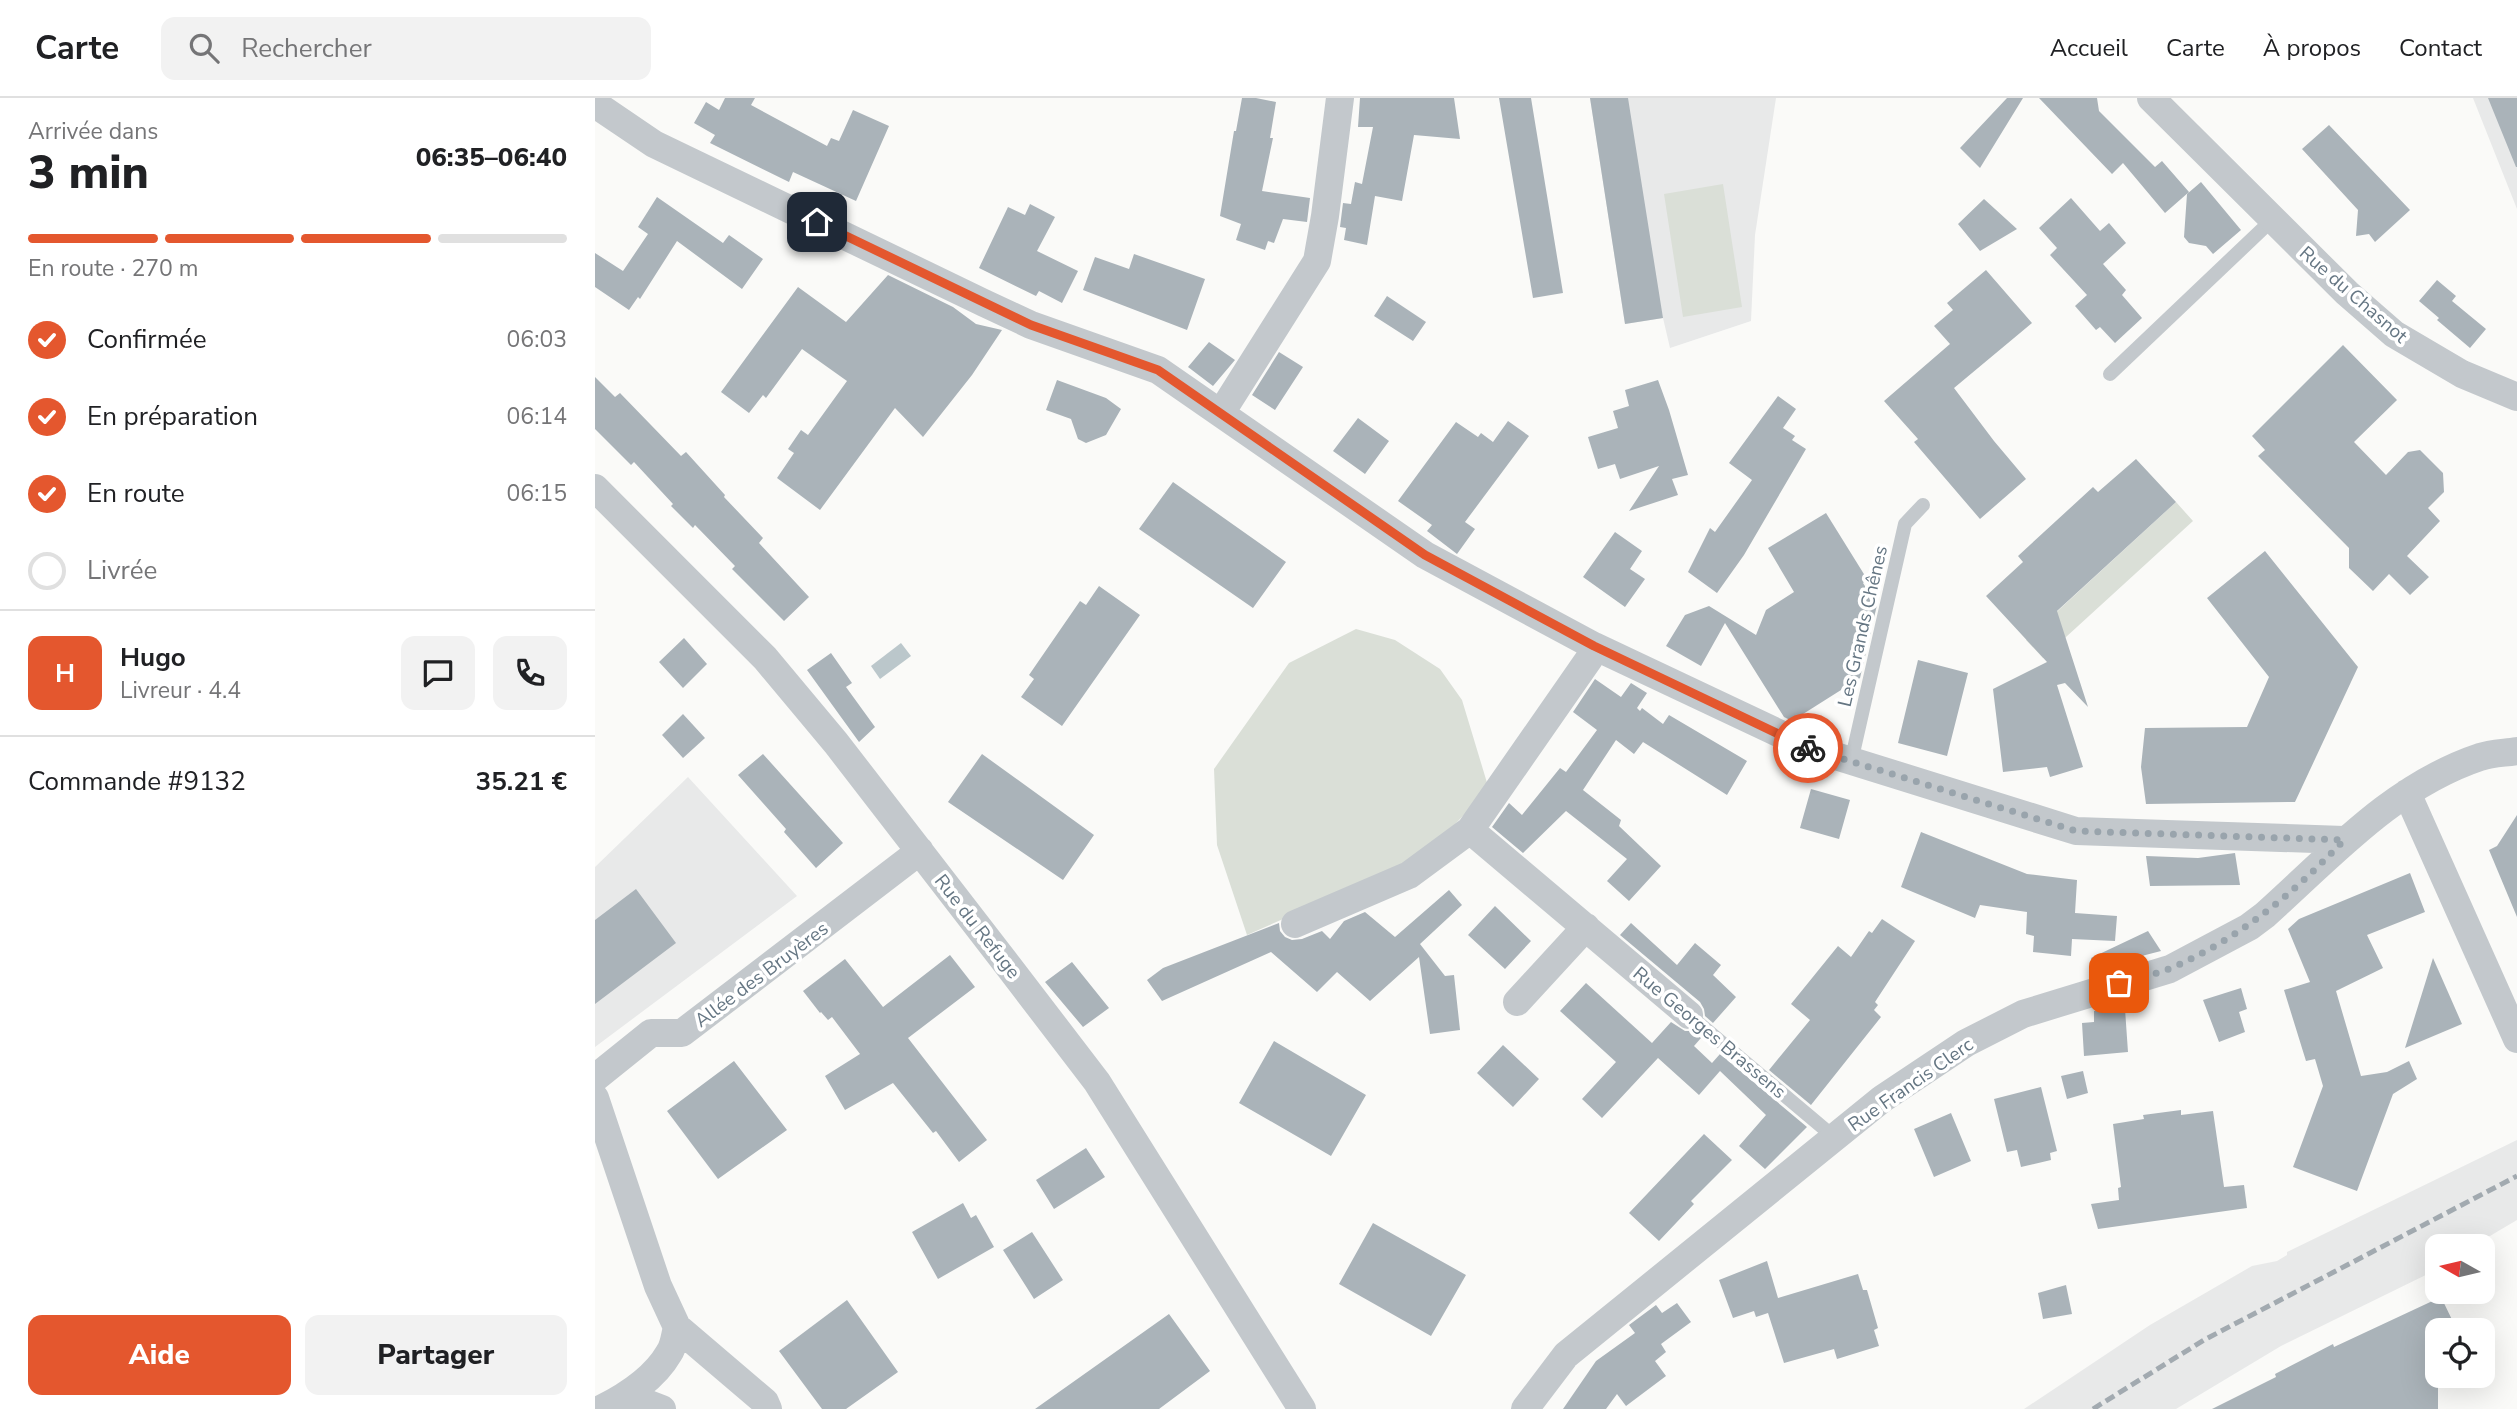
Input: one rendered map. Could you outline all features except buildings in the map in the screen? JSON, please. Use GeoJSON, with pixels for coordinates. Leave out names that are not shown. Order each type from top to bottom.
{"type":"FeatureCollection","features":[{"type":"Feature","properties":{"kind":"street"},"geometry":{"type":"LineString","coordinates":[[1221,413],[1317,261],[1340,98]]}},
{"type":"Feature","properties":{"kind":"street","name":"Rue du Chasnot"},"geometry":{"type":"LineString","coordinates":[[2151,98],[2347,293],[2394,334],[2462,374],[2517,397]]}},
{"type":"Feature","properties":{"kind":"street"},"geometry":{"type":"LineString","coordinates":[[595,104],[654,144],[984,303],[1031,325],[1158,370],[1180,388],[1221,413],[1425,555],[1594,646],[1810,748],[2076,831],[2344,840]]}},
{"type":"Feature","properties":{"kind":"street","name":"Rue du Refuge"},"geometry":{"type":"LineString","coordinates":[[595,488],[765,658],[836,743],[920,851],[1097,1082],[1302,1409]]}},
{"type":"Feature","properties":{"kind":"street"},"geometry":{"type":"LineString","coordinates":[[1295,924],[1409,875],[1471,830],[1589,659],[1594,646]]}},
{"type":"Feature","properties":{"kind":"street","name":"Rue Francis Clerc"},"geometry":{"type":"LineString","coordinates":[[1525,1409],[1566,1355],[1882,1099],[1966,1042],[2023,1014],[2170,969],[2249,926],[2367,820],[2407,793],[2441,772],[2482,756],[2517,751]]}},
{"type":"Feature","properties":{"kind":"street"},"geometry":{"type":"LineString","coordinates":[[2407,793],[2517,1039]]}},
{"type":"Feature","properties":{"kind":"street","name":"Rue Georges Brassens"},"geometry":{"type":"LineString","coordinates":[[1471,830],[1689,1015]]}},
{"type":"Feature","properties":{"kind":"street","name":"Allée des Bruyères"},"geometry":{"type":"LineString","coordinates":[[595,1078],[651,1033],[682,1033],[920,851]]}},
{"type":"Feature","properties":{"kind":"street"},"geometry":{"type":"LineString","coordinates":[[1517,1002],[1586,927]]}},
{"type":"Feature","properties":{"kind":"street"},"geometry":{"type":"LineString","coordinates":[[595,1098],[658,1286],[677,1327],[765,1402],[768,1409]]}},
{"type":"Feature","properties":{"kind":"street"},"geometry":{"type":"LineString","coordinates":[[601,1409],[628,1396],[658,1368],[671,1351],[677,1327]]}},
{"type":"Feature","properties":{"kind":"street"},"geometry":{"type":"LineString","coordinates":[[628,1396],[662,1409]]}},
{"type":"Feature","properties":{"kind":"lane"},"geometry":{"type":"LineString","coordinates":[[2110,374],[2271,219]]}},
{"type":"Feature","properties":{"kind":"lane","name":"Les Grands Chênes"},"geometry":{"type":"LineString","coordinates":[[1851,762],[1905,524],[1923,505]]}},
{"type":"Feature","properties":{"kind":"lane","name":"Rue Georges Brassens"},"geometry":{"type":"LineString","coordinates":[[1689,1015],[1834,1137]]}},
{"type":"Feature","properties":{"kind":"shaded area"},"geometry":{"type":"Polygon","coordinates":[[[1590,98],[1776,98],[1755,235],[1751,321],[1670,348],[1663,318],[1625,324],[1590,98]]]}},
{"type":"Feature","properties":{"kind":"shaded area"},"geometry":{"type":"Polygon","coordinates":[[[2473,98],[2517,98],[2517,209],[2473,98]]]}},
{"type":"Feature","properties":{"kind":"shaded area"},"geometry":{"type":"Polygon","coordinates":[[[1723,184],[1742,307],[1683,317],[1664,194],[1723,184]]]}},
{"type":"Feature","properties":{"kind":"shaded area"},"geometry":{"type":"Polygon","coordinates":[[[2176,502],[2193,521],[2043,658],[2026,640],[2176,502]]]}},
{"type":"Feature","properties":{"kind":"shaded area"},"geometry":{"type":"Polygon","coordinates":[[[1356,629],[1395,640],[1440,669],[1462,700],[1488,786],[1440,840],[1401,867],[1247,935],[1217,845],[1214,769],[1289,663],[1356,629]]]}},
{"type":"Feature","properties":{"kind":"shaded area"},"geometry":{"type":"Polygon","coordinates":[[[901,643],[911,656],[880,679],[871,666],[901,643]]]}},
{"type":"Feature","properties":{"kind":"shaded area"},"geometry":{"type":"Polygon","coordinates":[[[688,777],[797,896],[595,1047],[595,867],[688,777]]]}},
{"type":"Feature","properties":{"kind":"shaded area"},"geometry":{"type":"Polygon","coordinates":[[[2517,1140],[2517,1220],[2493,1234],[2425,1234],[2425,1275],[2281,1346],[2176,1409],[2024,1409],[2150,1325],[2252,1266],[2277,1261],[2287,1255],[2287,1252],[2517,1140]]]}},
{"type":"Feature","properties":{"kind":"railway"},"geometry":{"type":"LineString","coordinates":[[2093,1409],[2204,1340],[2517,1176]]}},
{"type":"Feature","properties":{"kind":"way so far"},"geometry":{"type":"LineString","coordinates":[[1808,748],[2076,831],[2099,834],[2344,840],[2265,915],[2249,926],[2170,969],[2119,983]]}},
{"type":"Feature","properties":{"kind":"route"},"geometry":{"type":"LineString","coordinates":[[817,222],[1031,325],[1158,370],[1180,388],[1221,413],[1425,555],[1594,646],[1808,748]]}}]}
